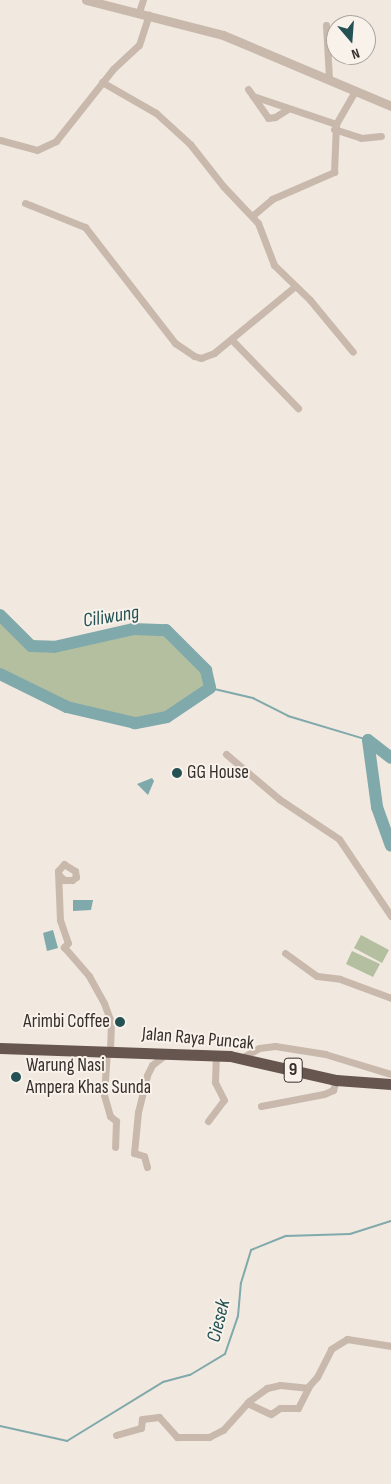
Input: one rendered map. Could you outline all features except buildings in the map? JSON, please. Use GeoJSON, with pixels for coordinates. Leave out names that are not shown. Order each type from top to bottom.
{"type":"FeatureCollection","features":[{"type":"Feature","properties":{"kind":"highway","name":"Jalan Raya Puncak"},"geometry":{"type":"LineString","coordinates":[[0,1048],[168,1052],[243,1057],[336,1080],[391,1084]]}},
{"type":"Feature","properties":{"kind":"street"},"geometry":{"type":"LineString","coordinates":[[86,0],[149,14],[223,35],[329,78],[391,106]]}},
{"type":"Feature","properties":{"kind":"street"},"geometry":{"type":"LineString","coordinates":[[139,12],[143,0]]}},
{"type":"Feature","properties":{"kind":"street"},"geometry":{"type":"LineString","coordinates":[[0,140],[31,149],[47,147],[70,127],[102,82],[139,45],[149,14]]}},
{"type":"Feature","properties":{"kind":"street"},"geometry":{"type":"LineString","coordinates":[[328,65],[329,78]]}},
{"type":"Feature","properties":{"kind":"street"},"geometry":{"type":"LineString","coordinates":[[102,82],[168,122],[261,228],[274,265],[294,287],[310,300],[353,352]]}},
{"type":"Feature","properties":{"kind":"street"},"geometry":{"type":"LineString","coordinates":[[252,216],[279,196],[334,172],[335,126],[356,90]]}},
{"type":"Feature","properties":{"kind":"street"},"geometry":{"type":"LineString","coordinates":[[288,109],[275,118],[268,118],[250,92],[361,138],[381,136]]}},
{"type":"Feature","properties":{"kind":"street"},"geometry":{"type":"LineString","coordinates":[[25,203],[85,227],[175,343],[189,354],[209,356],[232,340],[294,287]]}},
{"type":"Feature","properties":{"kind":"street"},"geometry":{"type":"LineString","coordinates":[[232,340],[298,408]]}},
{"type":"Feature","properties":{"kind":"street"},"geometry":{"type":"LineString","coordinates":[[226,754],[279,799],[339,839],[391,916]]}},
{"type":"Feature","properties":{"kind":"street"},"geometry":{"type":"LineString","coordinates":[[59,875],[60,920],[68,943],[64,947],[89,976],[104,1003],[110,1022],[104,1095],[110,1116],[116,1121],[114,1148]]}},
{"type":"Feature","properties":{"kind":"street"},"geometry":{"type":"LineString","coordinates":[[284,953],[316,976],[340,979],[391,998]]}},
{"type":"Feature","properties":{"kind":"street"},"geometry":{"type":"LineString","coordinates":[[243,1057],[259,1048],[275,1046],[326,1054],[391,1074]]}},
{"type":"Feature","properties":{"kind":"street"},"geometry":{"type":"LineString","coordinates":[[147,1167],[144,1156],[134,1154],[142,1086],[152,1065],[168,1052]]}},
{"type":"Feature","properties":{"kind":"street"},"geometry":{"type":"LineString","coordinates":[[208,1121],[224,1100],[215,1082],[216,1055]]}},
{"type":"Feature","properties":{"kind":"street"},"geometry":{"type":"LineString","coordinates":[[261,1106],[324,1094],[332,1090],[336,1080]]}},
{"type":"Feature","properties":{"kind":"street"},"geometry":{"type":"LineString","coordinates":[[247,1403],[271,1414],[280,1408],[298,1408],[331,1349],[347,1339],[391,1346]]}},
{"type":"Feature","properties":{"kind":"street"},"geometry":{"type":"LineString","coordinates":[[116,1435],[141,1428],[142,1419],[159,1417],[178,1437],[209,1437],[233,1422],[247,1403],[272,1385],[302,1388],[310,1386]]}},
{"type":"Feature","properties":{"kind":"green space"},"geometry":{"type":"Polygon","coordinates":[[[0,615],[31,646],[54,647],[133,629],[166,630],[206,670],[210,688],[167,717],[135,723],[67,707],[0,674],[0,615]]]}},
{"type":"Feature","properties":{"kind":"green space"},"geometry":{"type":"Polygon","coordinates":[[[361,935],[389,950],[382,963],[354,948],[361,935]]]}},
{"type":"Feature","properties":{"kind":"green space"},"geometry":{"type":"Polygon","coordinates":[[[352,951],[380,964],[373,977],[346,964],[352,951]]]}},
{"type":"Feature","properties":{"kind":"water"},"geometry":{"type":"Polygon","coordinates":[[[152,778],[154,781],[148,795],[137,784],[152,778]]]}},
{"type":"Feature","properties":{"kind":"water"},"geometry":{"type":"Polygon","coordinates":[[[73,900],[93,900],[91,910],[73,911],[73,900]]]}},
{"type":"Feature","properties":{"kind":"water"},"geometry":{"type":"Polygon","coordinates":[[[53,930],[58,948],[47,951],[43,933],[53,930]]]}},
{"type":"Feature","properties":{"kind":"waterway","name":"Ciliwung"},"geometry":{"type":"LineString","coordinates":[[0,615],[31,646],[54,647],[133,629],[166,630],[206,670],[210,688],[167,717],[135,723],[67,707],[0,674]]}},
{"type":"Feature","properties":{"kind":"waterway","name":"Ciliwung"},"geometry":{"type":"LineString","coordinates":[[210,688],[253,698],[288,716],[368,740]]}},
{"type":"Feature","properties":{"kind":"waterway"},"geometry":{"type":"LineString","coordinates":[[368,740],[377,807],[391,846]]}},
{"type":"Feature","properties":{"kind":"waterway"},"geometry":{"type":"LineString","coordinates":[[368,740],[391,758]]}},
{"type":"Feature","properties":{"kind":"waterway","name":"Ciesek"},"geometry":{"type":"LineString","coordinates":[[0,1426],[67,1441],[163,1382],[190,1375],[225,1354],[238,1316],[241,1283],[251,1250],[286,1236],[350,1234],[391,1221]]}},
{"type":"Feature","properties":{"kind":"place","name":"GG House"},"geometry":{"type":"Point","coordinates":[177,773]}},
{"type":"Feature","properties":{"kind":"place","name":"Arimbi Coffee"},"geometry":{"type":"Point","coordinates":[120,1022]}},
{"type":"Feature","properties":{"kind":"place","name":"Warung Nasi Ampera Khas Sunda"},"geometry":{"type":"Point","coordinates":[16,1077]}}]}
